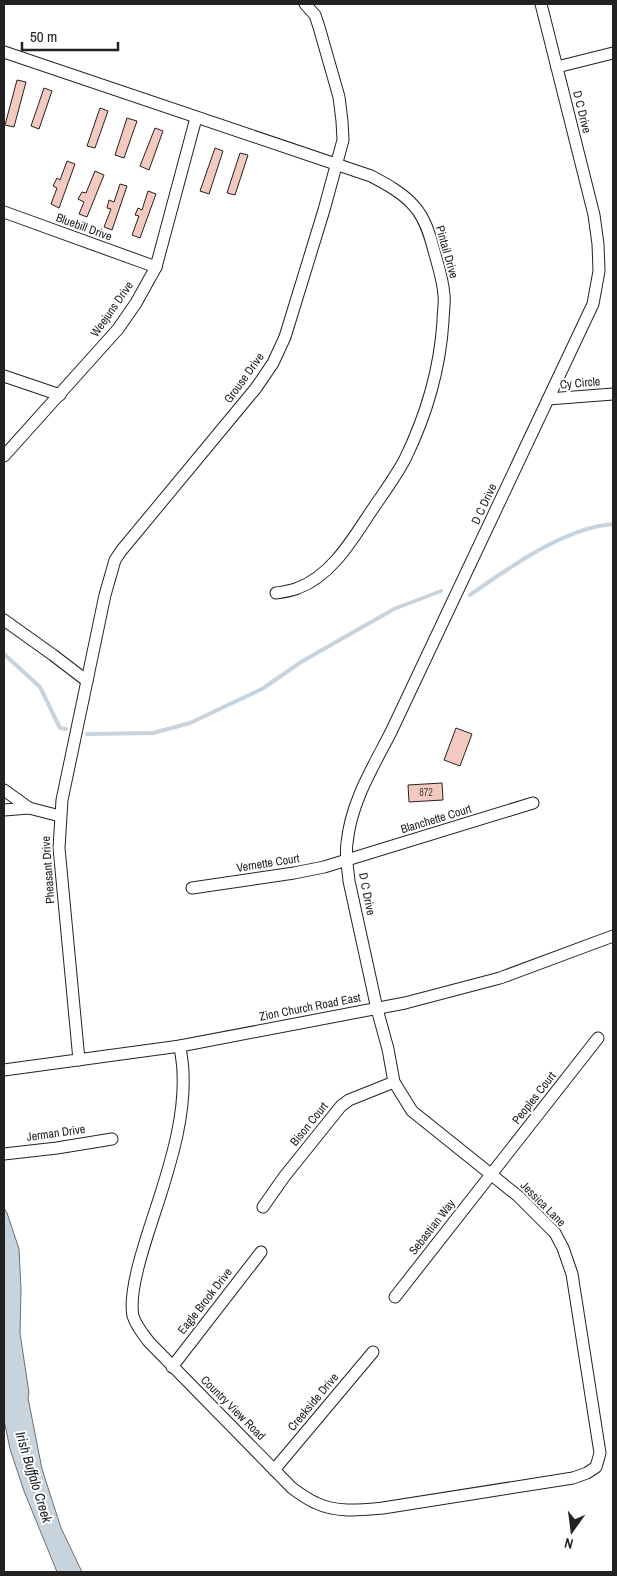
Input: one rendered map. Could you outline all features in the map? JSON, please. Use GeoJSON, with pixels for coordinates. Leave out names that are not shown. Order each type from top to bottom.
{"type":"FeatureCollection","features":[{"type":"Feature","properties":{"kind":"street","name":"Grouse Drive"},"geometry":{"type":"LineString","coordinates":[[87,681],[105,595],[116,560],[121,551],[256,388],[273,363],[285,337],[337,166],[343,140],[338,97],[320,27],[315,15],[306,4]]}},
{"type":"Feature","properties":{"kind":"street","name":"D C Drive"},"geometry":{"type":"LineString","coordinates":[[377,1009],[349,881],[346,844],[351,820],[360,793],[391,732],[588,317],[593,304],[599,271],[594,215],[540,4]]}},
{"type":"Feature","properties":{"kind":"street","name":"Pintail Drive"},"geometry":{"type":"LineString","coordinates":[[4,52],[370,176],[386,185],[414,206],[423,219],[430,236],[441,276],[444,296],[442,342],[438,365],[426,407],[404,459],[350,544],[327,570],[316,579],[298,588],[276,593]]}},
{"type":"Feature","properties":{"kind":"street"},"geometry":{"type":"LineString","coordinates":[[557,67],[613,53]]}},
{"type":"Feature","properties":{"kind":"street","name":"Weejuns Drive"},"geometry":{"type":"LineString","coordinates":[[4,456],[118,329],[136,303],[156,267],[196,118]]}},
{"type":"Feature","properties":{"kind":"street","name":"Bluebill Drive"},"geometry":{"type":"LineString","coordinates":[[4,212],[156,267]]}},
{"type":"Feature","properties":{"kind":"street"},"geometry":{"type":"LineString","coordinates":[[4,376],[60,395]]}},
{"type":"Feature","properties":{"kind":"street","name":"Cy Circle"},"geometry":{"type":"LineString","coordinates":[[548,399],[613,394]]}},
{"type":"Feature","properties":{"kind":"street"},"geometry":{"type":"LineString","coordinates":[[4,620],[87,681]]}},
{"type":"Feature","properties":{"kind":"street","name":"Pheasant Drive"},"geometry":{"type":"LineString","coordinates":[[79,1060],[59,848],[62,800],[87,681]]}},
{"type":"Feature","properties":{"kind":"street"},"geometry":{"type":"LineString","coordinates":[[4,790],[29,808]]}},
{"type":"Feature","properties":{"kind":"street","name":"Blanchette Court"},"geometry":{"type":"LineString","coordinates":[[347,861],[533,803]]}},
{"type":"Feature","properties":{"kind":"street"},"geometry":{"type":"LineString","coordinates":[[4,810],[29,808],[60,816]]}},
{"type":"Feature","properties":{"kind":"street","name":"Vernette Court"},"geometry":{"type":"LineString","coordinates":[[192,888],[324,868],[347,861]]}},
{"type":"Feature","properties":{"kind":"street","name":"Zion Church Road East"},"geometry":{"type":"LineString","coordinates":[[4,1070],[180,1046],[377,1009],[500,978],[613,936]]}},
{"type":"Feature","properties":{"kind":"street","name":"Jessica Lane"},"geometry":{"type":"LineString","coordinates":[[377,1009],[388,1049],[394,1082],[412,1111],[518,1196],[555,1232],[563,1248],[572,1274],[600,1453],[596,1467]]}},
{"type":"Feature","properties":{"kind":"street","name":"Peoples Court"},"geometry":{"type":"LineString","coordinates":[[491,1175],[598,1038]]}},
{"type":"Feature","properties":{"kind":"street","name":"Country View Road"},"geometry":{"type":"LineString","coordinates":[[180,1046],[183,1086],[177,1132],[133,1289],[133,1315],[138,1328],[172,1367],[292,1488],[316,1503],[342,1510],[356,1511],[383,1508],[573,1478],[587,1473],[596,1467]]}},
{"type":"Feature","properties":{"kind":"street","name":"Bison Court"},"geometry":{"type":"LineString","coordinates":[[263,1207],[284,1177],[341,1106],[349,1100],[394,1082]]}},
{"type":"Feature","properties":{"kind":"street","name":"Jerman Drive"},"geometry":{"type":"LineString","coordinates":[[4,1154],[112,1139]]}},
{"type":"Feature","properties":{"kind":"street","name":"Sebastian Way"},"geometry":{"type":"LineString","coordinates":[[395,1296],[491,1175]]}},
{"type":"Feature","properties":{"kind":"street","name":"Eagle Brook Drive"},"geometry":{"type":"LineString","coordinates":[[172,1367],[260,1252]]}},
{"type":"Feature","properties":{"kind":"street","name":"Creekside Drive"},"geometry":{"type":"LineString","coordinates":[[274,1470],[373,1352]]}},
{"type":"Feature","properties":{"kind":"water","name":"Irish Buffalo Creek"},"geometry":{"type":"Polygon","coordinates":[[[4,1208],[19,1249],[21,1289],[20,1333],[29,1393],[28,1398],[42,1469],[61,1528],[82,1572],[57,1572],[24,1491],[10,1449],[4,1420],[4,1208]]]}},
{"type":"Feature","properties":{"kind":"building"},"geometry":{"type":"Polygon","coordinates":[[[17,80],[26,82],[14,127],[5,125],[17,80]]]}},
{"type":"Feature","properties":{"kind":"building"},"geometry":{"type":"Polygon","coordinates":[[[44,88],[52,91],[39,129],[31,126],[44,88]]]}},
{"type":"Feature","properties":{"kind":"building"},"geometry":{"type":"Polygon","coordinates":[[[100,108],[108,111],[95,148],[87,146],[100,108]]]}},
{"type":"Feature","properties":{"kind":"building"},"geometry":{"type":"Polygon","coordinates":[[[127,118],[137,121],[124,158],[115,155],[127,118]]]}},
{"type":"Feature","properties":{"kind":"building"},"geometry":{"type":"Polygon","coordinates":[[[155,128],[163,131],[149,170],[140,166],[155,128]]]}},
{"type":"Feature","properties":{"kind":"building"},"geometry":{"type":"Polygon","coordinates":[[[215,148],[223,151],[209,194],[200,191],[215,148]]]}},
{"type":"Feature","properties":{"kind":"building"},"geometry":{"type":"Polygon","coordinates":[[[240,153],[248,155],[235,195],[227,193],[240,153]]]}},
{"type":"Feature","properties":{"kind":"building"},"geometry":{"type":"Polygon","coordinates":[[[67,161],[75,164],[59,208],[51,204],[57,188],[53,186],[57,178],[60,180],[67,161]]]}},
{"type":"Feature","properties":{"kind":"building"},"geometry":{"type":"Polygon","coordinates":[[[95,171],[104,175],[87,217],[79,214],[84,202],[78,199],[82,192],[86,193],[95,171]]]}},
{"type":"Feature","properties":{"kind":"building"},"geometry":{"type":"Polygon","coordinates":[[[120,184],[127,186],[112,230],[104,227],[111,209],[107,208],[109,200],[114,202],[120,184]]]}},
{"type":"Feature","properties":{"kind":"building"},"geometry":{"type":"Polygon","coordinates":[[[148,191],[156,194],[140,238],[132,235],[139,216],[135,215],[138,208],[142,210],[148,191]]]}},
{"type":"Feature","properties":{"kind":"building"},"geometry":{"type":"Polygon","coordinates":[[[456,728],[472,734],[460,766],[444,760],[456,728]]]}},
{"type":"Feature","properties":{"kind":"building"},"geometry":{"type":"Polygon","coordinates":[[[442,783],[443,800],[409,802],[408,785],[442,783]]]}},
{"type":"Feature","properties":{"kind":"waterway"},"geometry":{"type":"LineString","coordinates":[[470,595],[538,550],[576,533],[594,527],[613,524]]}},
{"type":"Feature","properties":{"kind":"waterway"},"geometry":{"type":"LineString","coordinates":[[87,734],[153,733],[190,723],[262,689],[301,662],[394,609],[441,591]]}},
{"type":"Feature","properties":{"kind":"waterway"},"geometry":{"type":"LineString","coordinates":[[4,654],[40,687],[60,728],[66,729]]}}]}
